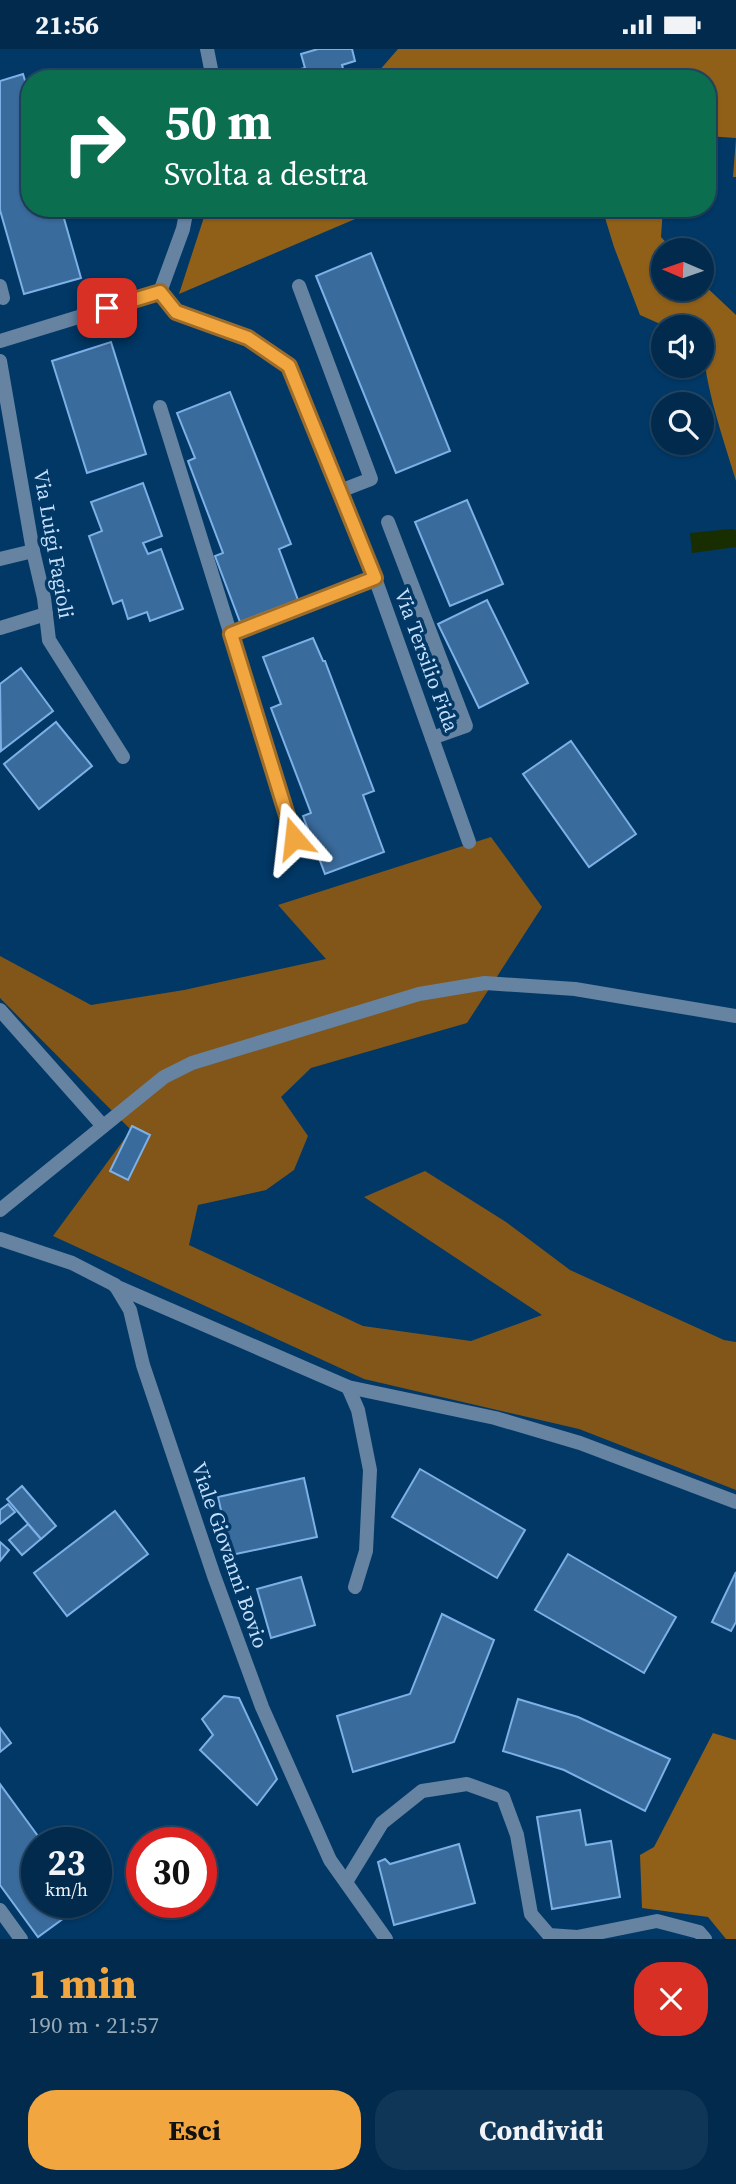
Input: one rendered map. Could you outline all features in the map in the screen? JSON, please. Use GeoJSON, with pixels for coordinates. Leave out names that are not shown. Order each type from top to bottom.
{"type":"FeatureCollection","features":[{"type":"Feature","properties":{"kind":"street"},"geometry":{"type":"LineString","coordinates":[[207,49],[211,70]]}},
{"type":"Feature","properties":{"kind":"street"},"geometry":{"type":"LineString","coordinates":[[0,341],[160,292],[185,217]]}},
{"type":"Feature","properties":{"kind":"street"},"geometry":{"type":"LineString","coordinates":[[299,286],[371,479],[340,491]]}},
{"type":"Feature","properties":{"kind":"street","name":"Via Tersilio Fida"},"geometry":{"type":"LineString","coordinates":[[160,292],[176,312],[248,338],[289,366],[375,578],[469,842]]}},
{"type":"Feature","properties":{"kind":"street","name":"Via Luigi Fagioli"},"geometry":{"type":"LineString","coordinates":[[0,361],[49,640],[123,757]]}},
{"type":"Feature","properties":{"kind":"street"},"geometry":{"type":"LineString","coordinates":[[160,407],[294,838]]}},
{"type":"Feature","properties":{"kind":"street"},"geometry":{"type":"LineString","coordinates":[[388,522],[466,726],[432,738]]}},
{"type":"Feature","properties":{"kind":"street"},"geometry":{"type":"LineString","coordinates":[[0,559],[33,551]]}},
{"type":"Feature","properties":{"kind":"street"},"geometry":{"type":"LineString","coordinates":[[231,634],[375,578]]}},
{"type":"Feature","properties":{"kind":"street"},"geometry":{"type":"LineString","coordinates":[[0,628],[46,614]]}},
{"type":"Feature","properties":{"kind":"street"},"geometry":{"type":"LineString","coordinates":[[0,1210],[164,1077],[192,1063],[419,995],[485,983],[562,988],[736,1016]]}},
{"type":"Feature","properties":{"kind":"street"},"geometry":{"type":"LineString","coordinates":[[0,1010],[103,1126]]}},
{"type":"Feature","properties":{"kind":"street"},"geometry":{"type":"LineString","coordinates":[[0,1239],[72,1263],[115,1285],[348,1387],[495,1418],[580,1443],[736,1502]]}},
{"type":"Feature","properties":{"kind":"street","name":"Viale Giovanni Bovio"},"geometry":{"type":"LineString","coordinates":[[115,1285],[130,1310],[142,1365],[262,1707],[330,1860],[386,1939]]}},
{"type":"Feature","properties":{"kind":"street"},"geometry":{"type":"LineString","coordinates":[[348,1387],[358,1410],[370,1470],[366,1551],[355,1587]]}},
{"type":"Feature","properties":{"kind":"street"},"geometry":{"type":"LineString","coordinates":[[346,1882],[382,1823],[422,1791],[467,1784],[503,1797],[517,1835],[531,1914],[549,1935],[576,1937],[657,1921],[699,1932],[705,1939]]}},
{"type":"Feature","properties":{"kind":"street"},"geometry":{"type":"LineString","coordinates":[[0,1910],[21,1939]]}},
{"type":"Feature","properties":{"kind":"shaded area"},"geometry":{"type":"Polygon","coordinates":[[[398,49],[736,49],[736,138],[716,137],[716,70],[380,70],[398,49]]]}},
{"type":"Feature","properties":{"kind":"shaded area"},"geometry":{"type":"Polygon","coordinates":[[[736,138],[736,177],[733,177],[736,138]]]}},
{"type":"Feature","properties":{"kind":"shaded area"},"geometry":{"type":"Polygon","coordinates":[[[204,217],[360,217],[179,294],[204,217]]]}},
{"type":"Feature","properties":{"kind":"shaded area"},"geometry":{"type":"Polygon","coordinates":[[[605,217],[662,217],[662,238],[651,238],[651,301],[714,301],[714,294],[736,315],[736,481],[714,405],[714,392],[711,392],[707,378],[714,378],[714,315],[651,315],[651,320],[640,315],[605,217]]]}},
{"type":"Feature","properties":{"kind":"shaded area"},"geometry":{"type":"Polygon","coordinates":[[[736,530],[736,547],[692,553],[690,533],[736,530]]]}},
{"type":"Feature","properties":{"kind":"shaded area"},"geometry":{"type":"Polygon","coordinates":[[[491,837],[542,907],[467,1023],[311,1068],[281,1097],[308,1136],[294,1170],[266,1190],[198,1205],[189,1245],[363,1326],[471,1341],[542,1315],[364,1197],[425,1171],[506,1222],[570,1270],[724,1340],[736,1342],[736,1490],[579,1429],[364,1379],[53,1236],[131,1130],[0,998],[0,956],[91,1005],[184,990],[326,959],[278,905],[491,837]]]}},
{"type":"Feature","properties":{"kind":"shaded area"},"geometry":{"type":"Polygon","coordinates":[[[713,1733],[736,1740],[736,1939],[726,1939],[708,1917],[642,1908],[640,1855],[654,1847],[713,1733]]]}},
{"type":"Feature","properties":{"kind":"building"},"geometry":{"type":"Polygon","coordinates":[[[318,49],[352,49],[355,61],[342,65],[343,70],[297,70],[305,68],[301,54],[318,49]]]}},
{"type":"Feature","properties":{"kind":"building"},"geometry":{"type":"Polygon","coordinates":[[[21,75],[21,217],[64,217],[81,278],[24,294],[0,210],[0,81],[21,75]]]}},
{"type":"Feature","properties":{"kind":"building"},"geometry":{"type":"Polygon","coordinates":[[[371,253],[450,451],[396,473],[316,276],[371,253]]]}},
{"type":"Feature","properties":{"kind":"building"},"geometry":{"type":"Polygon","coordinates":[[[111,342],[146,454],[87,473],[52,361],[111,342]]]}},
{"type":"Feature","properties":{"kind":"building"},"geometry":{"type":"Polygon","coordinates":[[[230,392],[291,544],[279,549],[298,600],[240,622],[215,556],[223,553],[188,461],[195,458],[177,413],[230,392]]]}},
{"type":"Feature","properties":{"kind":"building"},"geometry":{"type":"Polygon","coordinates":[[[143,483],[162,536],[143,543],[148,554],[161,549],[183,609],[150,621],[147,612],[128,619],[122,600],[113,604],[89,536],[102,531],[91,502],[143,483]]]}},
{"type":"Feature","properties":{"kind":"building"},"geometry":{"type":"Polygon","coordinates":[[[467,500],[503,584],[450,606],[415,522],[467,500]]]}},
{"type":"Feature","properties":{"kind":"building"},"geometry":{"type":"Polygon","coordinates":[[[487,600],[528,683],[479,708],[438,624],[487,600]]]}},
{"type":"Feature","properties":{"kind":"building"},"geometry":{"type":"Polygon","coordinates":[[[313,638],[325,661],[374,791],[363,795],[384,852],[325,874],[303,816],[311,813],[271,708],[281,704],[263,657],[313,638]]]}},
{"type":"Feature","properties":{"kind":"building"},"geometry":{"type":"Polygon","coordinates":[[[21,668],[53,711],[1,751],[0,684],[21,668]]]}},
{"type":"Feature","properties":{"kind":"building"},"geometry":{"type":"Polygon","coordinates":[[[56,722],[92,766],[39,809],[4,764],[56,722]]]}},
{"type":"Feature","properties":{"kind":"building"},"geometry":{"type":"Polygon","coordinates":[[[571,741],[636,834],[589,867],[523,774],[571,741]]]}},
{"type":"Feature","properties":{"kind":"building"},"geometry":{"type":"Polygon","coordinates":[[[132,1126],[150,1135],[128,1180],[110,1171],[132,1126]]]}},
{"type":"Feature","properties":{"kind":"building"},"geometry":{"type":"Polygon","coordinates":[[[420,1469],[525,1530],[497,1578],[392,1517],[420,1469]]]}},
{"type":"Feature","properties":{"kind":"building"},"geometry":{"type":"Polygon","coordinates":[[[304,1478],[317,1537],[231,1555],[218,1497],[304,1478]]]}},
{"type":"Feature","properties":{"kind":"building"},"geometry":{"type":"Polygon","coordinates":[[[22,1486],[56,1526],[41,1539],[7,1499],[22,1486]]]}},
{"type":"Feature","properties":{"kind":"building"},"geometry":{"type":"Polygon","coordinates":[[[8,1504],[15,1512],[0,1524],[0,1510],[8,1504]]]}},
{"type":"Feature","properties":{"kind":"building"},"geometry":{"type":"Polygon","coordinates":[[[115,1511],[148,1554],[67,1616],[34,1573],[115,1511]]]}},
{"type":"Feature","properties":{"kind":"building"},"geometry":{"type":"Polygon","coordinates":[[[28,1524],[41,1539],[22,1555],[9,1540],[28,1524]]]}},
{"type":"Feature","properties":{"kind":"building"},"geometry":{"type":"Polygon","coordinates":[[[0,1542],[9,1550],[0,1561],[0,1542]]]}},
{"type":"Feature","properties":{"kind":"building"},"geometry":{"type":"Polygon","coordinates":[[[568,1554],[676,1617],[644,1673],[535,1610],[568,1554]]]}},
{"type":"Feature","properties":{"kind":"building"},"geometry":{"type":"Polygon","coordinates":[[[736,1572],[736,1622],[731,1631],[712,1622],[736,1572]]]}},
{"type":"Feature","properties":{"kind":"building"},"geometry":{"type":"Polygon","coordinates":[[[301,1577],[315,1625],[271,1638],[257,1589],[301,1577]]]}},
{"type":"Feature","properties":{"kind":"building"},"geometry":{"type":"Polygon","coordinates":[[[442,1614],[494,1640],[454,1742],[353,1772],[337,1716],[410,1694],[442,1614]]]}},
{"type":"Feature","properties":{"kind":"building"},"geometry":{"type":"Polygon","coordinates":[[[224,1696],[239,1698],[277,1779],[257,1805],[200,1750],[213,1735],[202,1719],[224,1696]]]}},
{"type":"Feature","properties":{"kind":"building"},"geometry":{"type":"Polygon","coordinates":[[[518,1699],[578,1717],[670,1759],[645,1811],[564,1770],[503,1751],[518,1699]]]}},
{"type":"Feature","properties":{"kind":"building"},"geometry":{"type":"Polygon","coordinates":[[[0,1728],[11,1743],[0,1752],[0,1728]]]}},
{"type":"Feature","properties":{"kind":"building"},"geometry":{"type":"Polygon","coordinates":[[[0,1784],[31,1827],[21,1827],[21,1914],[0,1885],[0,1784]]]}},
{"type":"Feature","properties":{"kind":"building"},"geometry":{"type":"Polygon","coordinates":[[[580,1810],[586,1845],[611,1841],[620,1897],[552,1909],[537,1817],[580,1810]]]}},
{"type":"Feature","properties":{"kind":"building"},"geometry":{"type":"Polygon","coordinates":[[[459,1844],[475,1903],[394,1925],[378,1862],[385,1859],[390,1864],[459,1844]]]}},
{"type":"Feature","properties":{"kind":"building"},"geometry":{"type":"Polygon","coordinates":[[[24,1918],[64,1918],[38,1937],[24,1918]]]}},
{"type":"Feature","properties":{"kind":"route"},"geometry":{"type":"LineString","coordinates":[[107,308],[160,292],[176,312],[248,338],[289,366],[375,578],[231,634],[294,838]]}}]}
